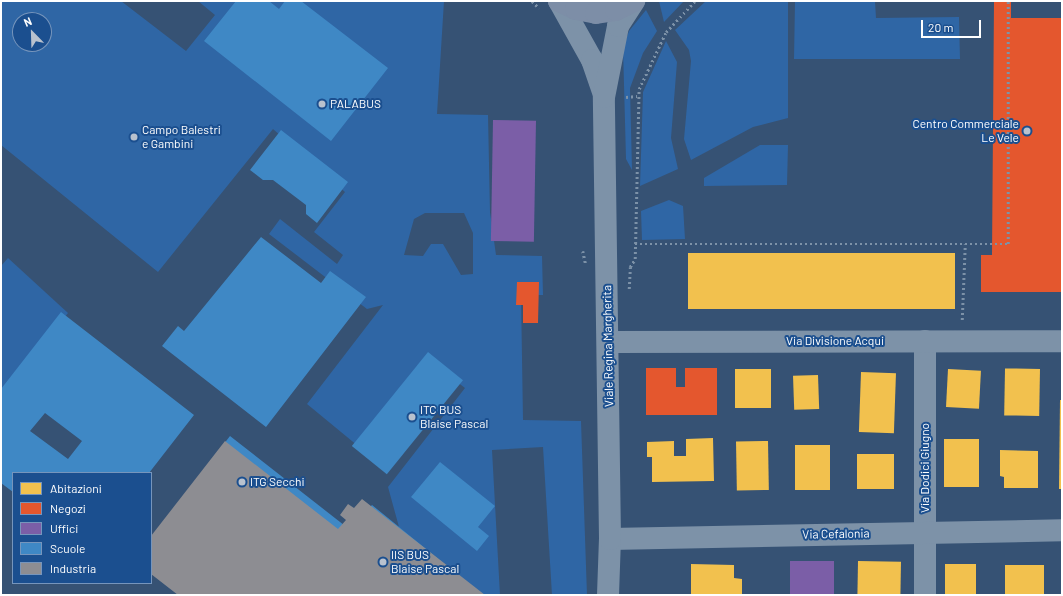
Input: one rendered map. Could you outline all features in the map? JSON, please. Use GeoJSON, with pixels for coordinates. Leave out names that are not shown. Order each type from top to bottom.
{"type":"FeatureCollection","features":[{"type":"Feature","properties":{"kind":"main road","name":"Viale Regina Margherita"},"geometry":{"type":"LineString","coordinates":[[559,1],[576,9],[596,13],[616,10],[634,1]]}},
{"type":"Feature","properties":{"kind":"street","name":"Viale Regina Margherita"},"geometry":{"type":"LineString","coordinates":[[559,1],[592,60],[604,97]]}},
{"type":"Feature","properties":{"kind":"street","name":"Viale Regina Margherita"},"geometry":{"type":"LineString","coordinates":[[608,595],[610,539],[604,97],[618,26],[634,1]]}},
{"type":"Feature","properties":{"kind":"street","name":"Via Dodici Giugno"},"geometry":{"type":"LineString","coordinates":[[925,341],[925,595]]}},
{"type":"Feature","properties":{"kind":"street","name":"Via Divisione Acqui"},"geometry":{"type":"LineString","coordinates":[[608,342],[1062,342]]}},
{"type":"Feature","properties":{"kind":"street","name":"Via Cefalonia"},"geometry":{"type":"LineString","coordinates":[[610,539],[1062,530]]}},
{"type":"Feature","properties":{"kind":"path"},"geometry":{"type":"LineString","coordinates":[[629,298],[636,244],[639,89],[666,32],[695,1]]}},
{"type":"Feature","properties":{"kind":"path"},"geometry":{"type":"LineString","coordinates":[[636,244],[1008,244],[1008,1]]}},
{"type":"Feature","properties":{"kind":"path"},"geometry":{"type":"LineString","coordinates":[[962,342],[965,244]]}},
{"type":"Feature","properties":{"kind":"shaded area"},"geometry":{"type":"Polygon","coordinates":[[[1,1],[121,1],[186,51],[215,15],[198,1],[444,1],[437,114],[488,115],[490,212],[496,255],[542,256],[543,295],[521,295],[523,420],[581,421],[587,595],[552,595],[543,447],[492,450],[500,595],[483,595],[399,527],[388,487],[465,388],[427,359],[358,446],[307,404],[383,305],[367,309],[269,234],[280,219],[337,264],[343,255],[314,232],[345,192],[273,129],[158,272],[1,145],[1,1]],[[425,213],[414,219],[404,255],[423,256],[431,244],[443,244],[461,275],[473,274],[473,233],[464,213],[425,213]]]}},
{"type":"Feature","properties":{"kind":"shaded area"},"geometry":{"type":"Polygon","coordinates":[[[659,1],[684,1],[664,22],[659,1]]]}},
{"type":"Feature","properties":{"kind":"shaded area"},"geometry":{"type":"Polygon","coordinates":[[[706,1],[788,1],[788,118],[753,127],[691,160],[684,139],[691,61],[689,50],[675,30],[706,1]]]}},
{"type":"Feature","properties":{"kind":"shaded area"},"geometry":{"type":"Polygon","coordinates":[[[795,1],[875,1],[876,18],[959,17],[960,59],[794,59],[795,1]]]}},
{"type":"Feature","properties":{"kind":"shaded area"},"geometry":{"type":"Polygon","coordinates":[[[646,10],[657,31],[643,53],[630,88],[632,170],[626,159],[623,48],[629,31],[646,10]]]}},
{"type":"Feature","properties":{"kind":"shaded area"},"geometry":{"type":"Polygon","coordinates":[[[666,41],[677,62],[671,138],[678,169],[640,186],[643,92],[666,41]]]}},
{"type":"Feature","properties":{"kind":"shaded area"},"geometry":{"type":"Polygon","coordinates":[[[760,145],[788,145],[787,185],[704,186],[704,178],[760,145]]]}},
{"type":"Feature","properties":{"kind":"shaded area"},"geometry":{"type":"Polygon","coordinates":[[[669,200],[683,206],[685,239],[642,240],[641,211],[669,200]]]}},
{"type":"Feature","properties":{"kind":"shaded area"},"geometry":{"type":"Polygon","coordinates":[[[8,258],[68,313],[1,400],[1,266],[8,258]]]}},
{"type":"Feature","properties":{"kind":"building: Abitazioni"},"geometry":{"type":"Polygon","coordinates":[[[688,253],[955,253],[955,309],[688,309],[688,253]]]}},
{"type":"Feature","properties":{"kind":"building: Abitazioni"},"geometry":{"type":"Polygon","coordinates":[[[1005,368],[1040,369],[1039,416],[1004,415],[1005,368]]]}},
{"type":"Feature","properties":{"kind":"building: Abitazioni"},"geometry":{"type":"Polygon","coordinates":[[[735,369],[771,369],[771,408],[735,408],[735,369]]]}},
{"type":"Feature","properties":{"kind":"building: Abitazioni"},"geometry":{"type":"Polygon","coordinates":[[[948,369],[981,371],[979,409],[946,407],[948,369]]]}},
{"type":"Feature","properties":{"kind":"building: Abitazioni"},"geometry":{"type":"Polygon","coordinates":[[[861,372],[896,373],[894,433],[859,432],[861,372]]]}},
{"type":"Feature","properties":{"kind":"building: Abitazioni"},"geometry":{"type":"Polygon","coordinates":[[[818,375],[819,409],[794,410],[793,376],[818,375]]]}},
{"type":"Feature","properties":{"kind":"building: Abitazioni"},"geometry":{"type":"Polygon","coordinates":[[[1060,400],[1062,400],[1062,489],[1059,489],[1060,400]]]}},
{"type":"Feature","properties":{"kind":"building: Abitazioni"},"geometry":{"type":"Polygon","coordinates":[[[713,438],[714,481],[652,482],[652,457],[647,457],[647,442],[674,441],[674,456],[686,456],[686,439],[713,438]]]}},
{"type":"Feature","properties":{"kind":"building: Abitazioni"},"geometry":{"type":"Polygon","coordinates":[[[944,439],[979,439],[979,487],[944,487],[944,439]]]}},
{"type":"Feature","properties":{"kind":"building: Abitazioni"},"geometry":{"type":"Polygon","coordinates":[[[768,441],[769,490],[737,491],[736,442],[768,441]]]}},
{"type":"Feature","properties":{"kind":"building: Abitazioni"},"geometry":{"type":"Polygon","coordinates":[[[795,445],[830,445],[830,490],[795,490],[795,445]]]}},
{"type":"Feature","properties":{"kind":"building: Abitazioni"},"geometry":{"type":"Polygon","coordinates":[[[1000,450],[1038,451],[1038,488],[1004,488],[1004,477],[1000,476],[1000,450]]]}},
{"type":"Feature","properties":{"kind":"building: Abitazioni"},"geometry":{"type":"Polygon","coordinates":[[[857,454],[894,454],[894,489],[857,489],[857,454]]]}},
{"type":"Feature","properties":{"kind":"building: Abitazioni"},"geometry":{"type":"Polygon","coordinates":[[[858,561],[901,562],[900,595],[857,595],[858,561]]]}},
{"type":"Feature","properties":{"kind":"building: Abitazioni"},"geometry":{"type":"Polygon","coordinates":[[[691,564],[734,565],[734,578],[742,579],[742,595],[691,595],[691,564]]]}},
{"type":"Feature","properties":{"kind":"building: Abitazioni"},"geometry":{"type":"Polygon","coordinates":[[[945,564],[976,564],[976,595],[945,595],[945,564]]]}},
{"type":"Feature","properties":{"kind":"building: Abitazioni"},"geometry":{"type":"Polygon","coordinates":[[[1005,565],[1044,565],[1044,595],[1005,595],[1005,565]]]}},
{"type":"Feature","properties":{"kind":"building: Negozi","name":"Centro Commerciale Le Vele"},"geometry":{"type":"Polygon","coordinates":[[[994,1],[1011,1],[1011,18],[1062,18],[1062,292],[981,292],[981,255],[992,255],[994,1]]]}},
{"type":"Feature","properties":{"kind":"building: Negozi"},"geometry":{"type":"Polygon","coordinates":[[[517,282],[539,282],[538,323],[523,323],[523,305],[516,305],[517,282]]]}},
{"type":"Feature","properties":{"kind":"building: Negozi"},"geometry":{"type":"Polygon","coordinates":[[[646,368],[676,368],[676,387],[685,387],[685,368],[717,368],[717,415],[646,415],[646,368]]]}},
{"type":"Feature","properties":{"kind":"building: Uffici"},"geometry":{"type":"Polygon","coordinates":[[[493,120],[536,121],[534,242],[491,241],[493,120]]]}},
{"type":"Feature","properties":{"kind":"building: Uffici"},"geometry":{"type":"Polygon","coordinates":[[[790,561],[834,561],[834,595],[790,595],[790,561]]]}},
{"type":"Feature","properties":{"kind":"building: Scuole","name":"PALABUS"},"geometry":{"type":"Polygon","coordinates":[[[236,1],[269,1],[279,9],[285,1],[301,1],[388,68],[331,141],[204,41],[236,1]]]}},
{"type":"Feature","properties":{"kind":"building: Scuole"},"geometry":{"type":"Polygon","coordinates":[[[281,130],[348,182],[317,223],[306,214],[306,205],[273,180],[263,180],[250,170],[281,130]]]}},
{"type":"Feature","properties":{"kind":"building: Scuole"},"geometry":{"type":"Polygon","coordinates":[[[261,237],[321,283],[330,271],[366,297],[266,427],[162,346],[178,326],[184,331],[261,237]]]}},
{"type":"Feature","properties":{"kind":"building: Scuole"},"geometry":{"type":"Polygon","coordinates":[[[61,312],[194,415],[150,472],[12,472],[12,491],[1,483],[1,389],[61,312]],[[45,413],[30,431],[68,459],[82,441],[45,413]]]}},
{"type":"Feature","properties":{"kind":"building: Scuole","name":"ITC BUS Blaise Pascal"},"geometry":{"type":"Polygon","coordinates":[[[428,352],[463,380],[387,474],[352,446],[428,352]]]}},
{"type":"Feature","properties":{"kind":"building: Scuole","name":"ITG Secchi"},"geometry":{"type":"Polygon","coordinates":[[[230,436],[349,529],[372,505],[483,595],[179,595],[152,574],[152,537],[230,436]]]}},
{"type":"Feature","properties":{"kind":"building: Scuole"},"geometry":{"type":"Polygon","coordinates":[[[440,462],[495,506],[478,527],[489,536],[477,551],[411,497],[440,462]]]}},
{"type":"Feature","properties":{"kind":"building: Industria","name":"ITG Secchi"},"geometry":{"type":"Polygon","coordinates":[[[225,441],[338,529],[346,520],[340,515],[348,504],[354,508],[362,499],[485,595],[178,595],[152,575],[152,535],[225,441]]]}},
{"type":"Feature","properties":{"kind":"place","name":"PALABUS"},"geometry":{"type":"Point","coordinates":[322,104]}},
{"type":"Feature","properties":{"kind":"place","name":"Centro Commerciale Le Vele"},"geometry":{"type":"Point","coordinates":[1027,131]}},
{"type":"Feature","properties":{"kind":"place","name":"Campo Balestri e Gambini"},"geometry":{"type":"Point","coordinates":[134,137]}},
{"type":"Feature","properties":{"kind":"place","name":"ITC BUS Blaise Pascal"},"geometry":{"type":"Point","coordinates":[412,417]}},
{"type":"Feature","properties":{"kind":"place","name":"ITG Secchi"},"geometry":{"type":"Point","coordinates":[242,482]}},
{"type":"Feature","properties":{"kind":"place","name":"IIS BUS Blaise Pascal"},"geometry":{"type":"Point","coordinates":[383,562]}}]}
